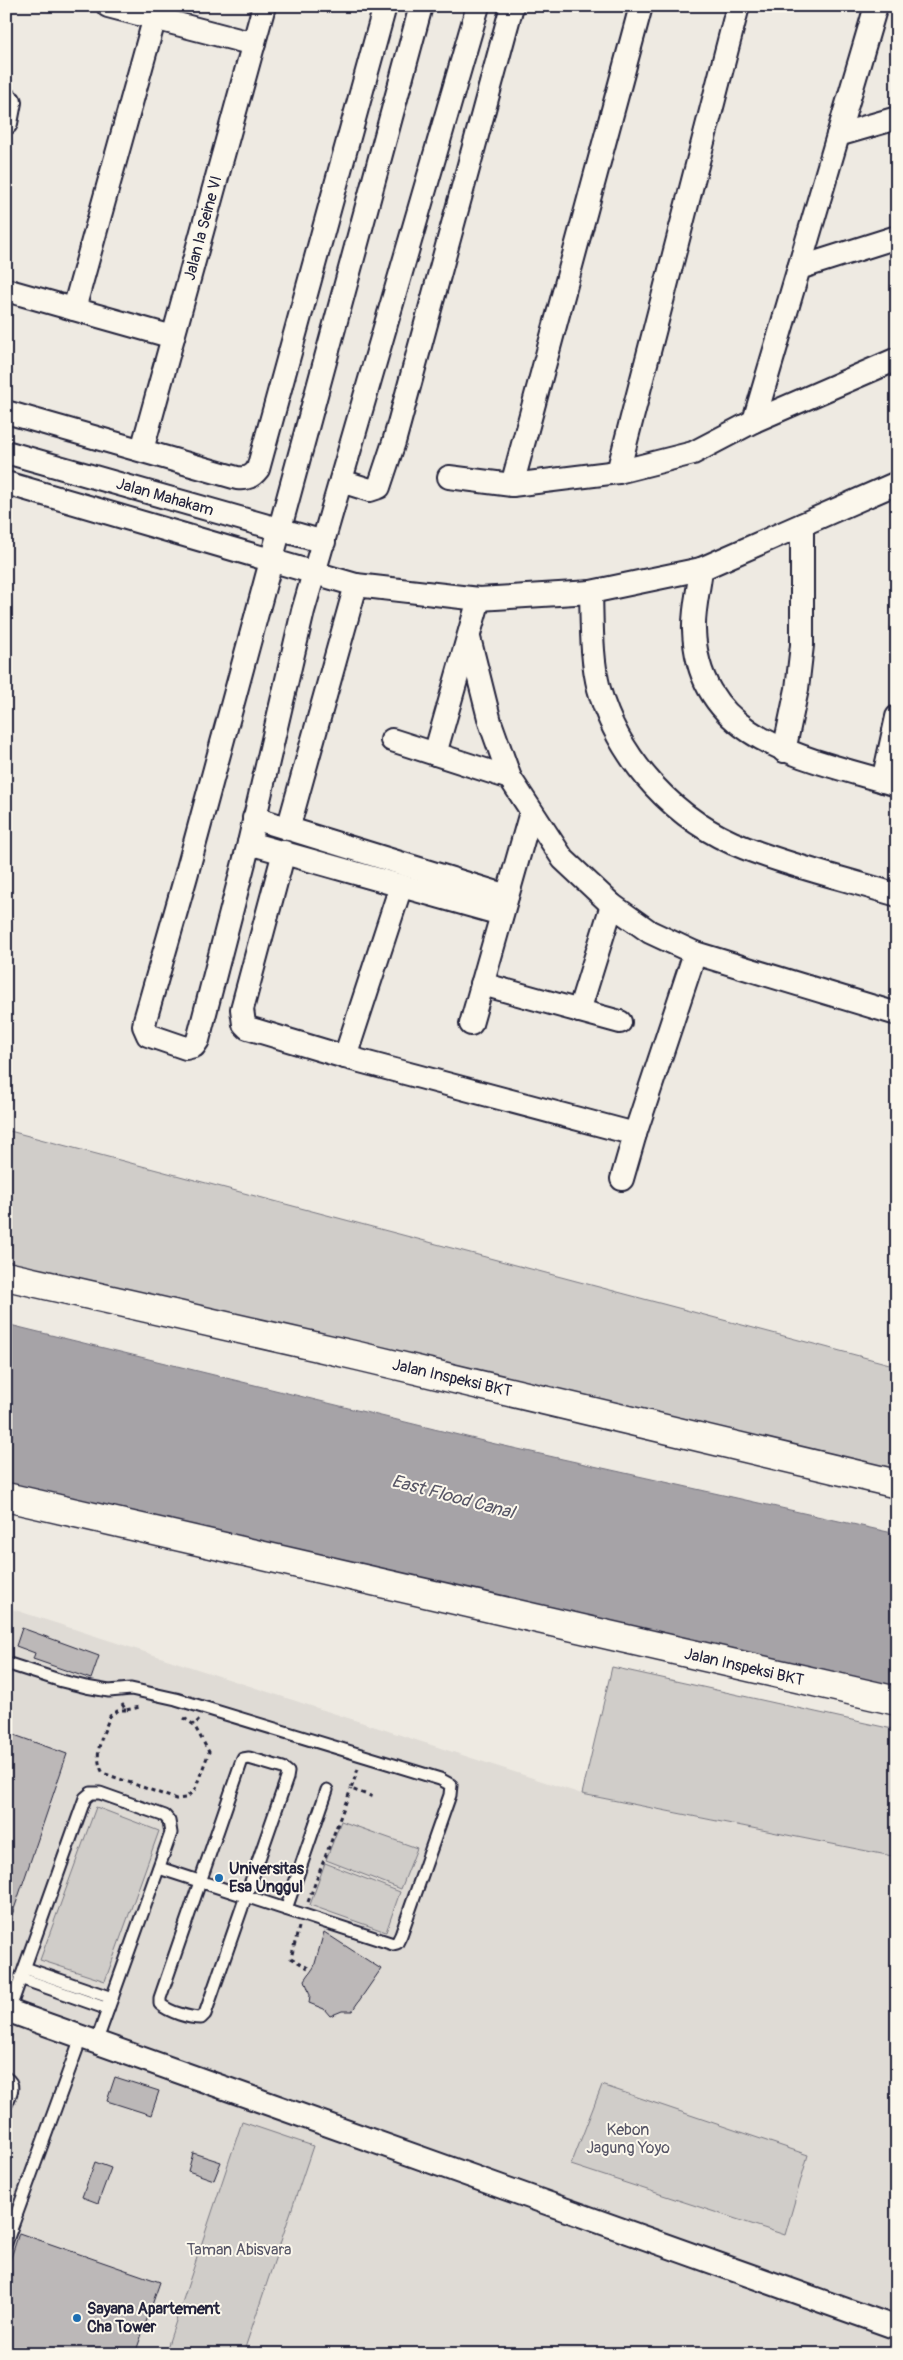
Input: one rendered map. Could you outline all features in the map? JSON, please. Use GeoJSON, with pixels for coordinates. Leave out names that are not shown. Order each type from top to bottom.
{"type":"FeatureCollection","features":[{"type":"Feature","properties":{"kind":"street"},"geometry":{"type":"LineString","coordinates":[[108,6],[156,12],[254,44]]}},
{"type":"Feature","properties":{"kind":"street","name":"Jalan la Seine VI"},"geometry":{"type":"LineString","coordinates":[[142,450],[264,6]]}},
{"type":"Feature","properties":{"kind":"street"},"geometry":{"type":"LineString","coordinates":[[6,412],[237,478],[248,478],[258,469],[385,6]]}},
{"type":"Feature","properties":{"kind":"street"},"geometry":{"type":"LineString","coordinates":[[421,6],[272,559],[144,1020],[145,1031],[152,1038],[186,1048],[191,1048],[197,1044],[249,842],[303,611],[316,573],[478,6]]}},
{"type":"Feature","properties":{"kind":"street"},"geometry":{"type":"LineString","coordinates":[[341,481],[370,490],[379,487],[394,442],[512,6]]}},
{"type":"Feature","properties":{"kind":"street"},"geometry":{"type":"LineString","coordinates":[[512,485],[642,6]]}},
{"type":"Feature","properties":{"kind":"street"},"geometry":{"type":"LineString","coordinates":[[618,472],[738,6]]}},
{"type":"Feature","properties":{"kind":"street"},"geometry":{"type":"LineString","coordinates":[[754,421],[876,6]]}},
{"type":"Feature","properties":{"kind":"street"},"geometry":{"type":"LineString","coordinates":[[74,309],[156,12]]}},
{"type":"Feature","properties":{"kind":"street"},"geometry":{"type":"LineString","coordinates":[[459,70],[492,81]]}},
{"type":"Feature","properties":{"kind":"street"},"geometry":{"type":"LineString","coordinates":[[6,100],[10,102],[11,106],[6,123]]}},
{"type":"Feature","properties":{"kind":"street"},"geometry":{"type":"LineString","coordinates":[[838,135],[897,118]]}},
{"type":"Feature","properties":{"kind":"street"},"geometry":{"type":"LineString","coordinates":[[799,268],[897,237]]}},
{"type":"Feature","properties":{"kind":"street"},"geometry":{"type":"LineString","coordinates":[[6,290],[173,337]]}},
{"type":"Feature","properties":{"kind":"street"},"geometry":{"type":"LineString","coordinates":[[449,477],[512,485],[618,472],[693,453],[754,421],[897,359]]}},
{"type":"Feature","properties":{"kind":"street","name":"Jalan Mahakam"},"geometry":{"type":"LineString","coordinates":[[6,452],[324,542]]}},
{"type":"Feature","properties":{"kind":"street","name":"Jalan Mahakam"},"geometry":{"type":"LineString","coordinates":[[6,483],[356,585],[480,599],[591,592],[701,569],[897,483]]}},
{"type":"Feature","properties":{"kind":"street"},"geometry":{"type":"LineString","coordinates":[[784,751],[797,689],[802,645],[802,525]]}},
{"type":"Feature","properties":{"kind":"street"},"geometry":{"type":"LineString","coordinates":[[701,569],[694,630],[701,672],[722,708],[757,738],[784,751],[890,783],[897,717]]}},
{"type":"Feature","properties":{"kind":"street"},"geometry":{"type":"LineString","coordinates":[[356,585],[291,854],[242,1010],[244,1024],[254,1031],[345,1057],[635,1134]]}},
{"type":"Feature","properties":{"kind":"street"},"geometry":{"type":"LineString","coordinates":[[591,592],[592,641],[599,689],[618,739],[650,782],[693,821],[744,848],[897,895]]}},
{"type":"Feature","properties":{"kind":"street"},"geometry":{"type":"LineString","coordinates":[[435,754],[480,599]]}},
{"type":"Feature","properties":{"kind":"street"},"geometry":{"type":"LineString","coordinates":[[469,638],[490,722],[510,778],[563,859],[612,905],[650,932],[695,953],[897,1014]]}},
{"type":"Feature","properties":{"kind":"street"},"geometry":{"type":"LineString","coordinates":[[392,740],[510,778]]}},
{"type":"Feature","properties":{"kind":"street"},"geometry":{"type":"LineString","coordinates":[[471,1024],[531,812]]}},
{"type":"Feature","properties":{"kind":"street"},"geometry":{"type":"LineString","coordinates":[[254,818],[296,831],[504,905]]}},
{"type":"Feature","properties":{"kind":"street"},"geometry":{"type":"LineString","coordinates":[[249,842],[401,886],[504,905]]}},
{"type":"Feature","properties":{"kind":"street"},"geometry":{"type":"LineString","coordinates":[[345,1057],[401,886]]}},
{"type":"Feature","properties":{"kind":"street"},"geometry":{"type":"LineString","coordinates":[[579,1011],[612,905]]}},
{"type":"Feature","properties":{"kind":"street"},"geometry":{"type":"LineString","coordinates":[[622,1179],[695,953]]}},
{"type":"Feature","properties":{"kind":"street"},"geometry":{"type":"LineString","coordinates":[[482,984],[620,1022]]}},
{"type":"Feature","properties":{"kind":"street","name":"Jalan Inspeksi BKT"},"geometry":{"type":"LineString","coordinates":[[6,1276],[358,1356],[897,1484]]}},
{"type":"Feature","properties":{"kind":"street","name":"Jalan Inspeksi BKT"},"geometry":{"type":"LineString","coordinates":[[6,1497],[897,1702]]}},
{"type":"Feature","properties":{"kind":"street"},"geometry":{"type":"LineString","coordinates":[[8,2010],[897,2328]]}},
{"type":"Feature","properties":{"kind":"lane"},"geometry":{"type":"LineString","coordinates":[[6,1663],[62,1681],[109,1691],[131,1689],[176,1699],[432,1776],[451,1784],[450,1795],[397,1942],[387,1944],[159,1868]]}},
{"type":"Feature","properties":{"kind":"lane"},"geometry":{"type":"LineString","coordinates":[[249,1758],[283,1768],[288,1772],[205,2014],[201,2018],[196,2018],[165,2008],[160,2004],[160,1998],[199,1881],[243,1759],[249,1758]]}},
{"type":"Feature","properties":{"kind":"lane"},"geometry":{"type":"LineString","coordinates":[[286,1909],[327,1790]]}},
{"type":"Feature","properties":{"kind":"lane"},"geometry":{"type":"LineString","coordinates":[[6,2243],[89,2038],[108,2010],[171,1833],[169,1821],[165,1816],[100,1793],[91,1793],[85,1798],[8,2010]]}},
{"type":"Feature","properties":{"kind":"lane"},"geometry":{"type":"LineString","coordinates":[[23,1973],[112,1998]]}},
{"type":"Feature","properties":{"kind":"lane"},"geometry":{"type":"LineString","coordinates":[[23,1973],[108,2010]]}},
{"type":"Feature","properties":{"kind":"lane"},"geometry":{"type":"LineString","coordinates":[[6,2078],[12,2083],[13,2087],[6,2105]]}},
{"type":"Feature","properties":{"kind":"path"},"geometry":{"type":"LineString","coordinates":[[126,1710],[110,1716],[97,1753],[99,1766],[103,1773],[176,1799],[186,1798],[195,1789],[209,1752],[194,1724]]}},
{"type":"Feature","properties":{"kind":"path"},"geometry":{"type":"LineString","coordinates":[[308,1968],[291,1958],[303,1916],[359,1766]]}},
{"type":"Feature","properties":{"kind":"path"},"geometry":{"type":"LineString","coordinates":[[351,1789],[376,1798]]}},
{"type":"Feature","properties":{"kind":"shaded area"},"geometry":{"type":"Polygon","coordinates":[[[6,1607],[582,1794],[897,1857],[897,2354],[6,2354],[6,1607]]]}},
{"type":"Feature","properties":{"kind":"green space"},"geometry":{"type":"Polygon","coordinates":[[[6,1130],[897,1366],[897,1485],[6,1275],[6,1130]]]}},
{"type":"Feature","properties":{"kind":"green space"},"geometry":{"type":"Polygon","coordinates":[[[612,1667],[897,1730],[897,1857],[582,1794],[612,1667]]]}},
{"type":"Feature","properties":{"kind":"green space"},"geometry":{"type":"Polygon","coordinates":[[[96,1807],[159,1831],[105,1981],[40,1960],[96,1807]]]}},
{"type":"Feature","properties":{"kind":"green space"},"geometry":{"type":"Polygon","coordinates":[[[341,1821],[417,1848],[401,1889],[326,1860],[341,1821]]]}},
{"type":"Feature","properties":{"kind":"green space"},"geometry":{"type":"Polygon","coordinates":[[[325,1863],[400,1892],[386,1932],[310,1905],[325,1863]]]}},
{"type":"Feature","properties":{"kind":"green space","name":"Kebon Jagung Yoyo"},"geometry":{"type":"Polygon","coordinates":[[[602,2085],[808,2155],[785,2235],[571,2165],[602,2085]]]}},
{"type":"Feature","properties":{"kind":"green space","name":"Taman Abisvara"},"geometry":{"type":"Polygon","coordinates":[[[242,2122],[313,2146],[243,2354],[165,2354],[242,2122]]]}},
{"type":"Feature","properties":{"kind":"water","name":"East Flood Canal"},"geometry":{"type":"Polygon","coordinates":[[[6,1324],[491,1443],[897,1534],[897,1695],[6,1491],[6,1324]]]}},
{"type":"Feature","properties":{"kind":"building"},"geometry":{"type":"Polygon","coordinates":[[[22,1628],[99,1656],[91,1679],[33,1659],[35,1653],[16,1646],[22,1628]]]}},
{"type":"Feature","properties":{"kind":"building"},"geometry":{"type":"Polygon","coordinates":[[[6,1732],[67,1754],[9,1924],[6,1923],[6,1732]]]}},
{"type":"Feature","properties":{"kind":"building"},"geometry":{"type":"Polygon","coordinates":[[[324,1932],[381,1969],[352,2011],[342,2011],[330,2016],[324,2009],[309,2003],[310,1995],[305,1980],[314,1967],[324,1932]]]}},
{"type":"Feature","properties":{"kind":"building"},"geometry":{"type":"Polygon","coordinates":[[[115,2077],[159,2091],[151,2115],[107,2101],[115,2077]]]}},
{"type":"Feature","properties":{"kind":"building"},"geometry":{"type":"Polygon","coordinates":[[[193,2153],[221,2162],[214,2180],[188,2171],[193,2153]]]}},
{"type":"Feature","properties":{"kind":"building"},"geometry":{"type":"Polygon","coordinates":[[[95,2162],[111,2168],[98,2203],[82,2197],[95,2162]]]}},
{"type":"Feature","properties":{"kind":"building","name":"Sayana Apartement Cha Tower"},"geometry":{"type":"Polygon","coordinates":[[[19,2233],[160,2282],[135,2354],[6,2354],[6,2273],[19,2233]]]}},
{"type":"Feature","properties":{"kind":"place","name":"Universitas Esa Unggul"},"geometry":{"type":"Point","coordinates":[219,1878]}},
{"type":"Feature","properties":{"kind":"place","name":"Sayana Apartement Cha Tower"},"geometry":{"type":"Point","coordinates":[77,2318]}}]}
